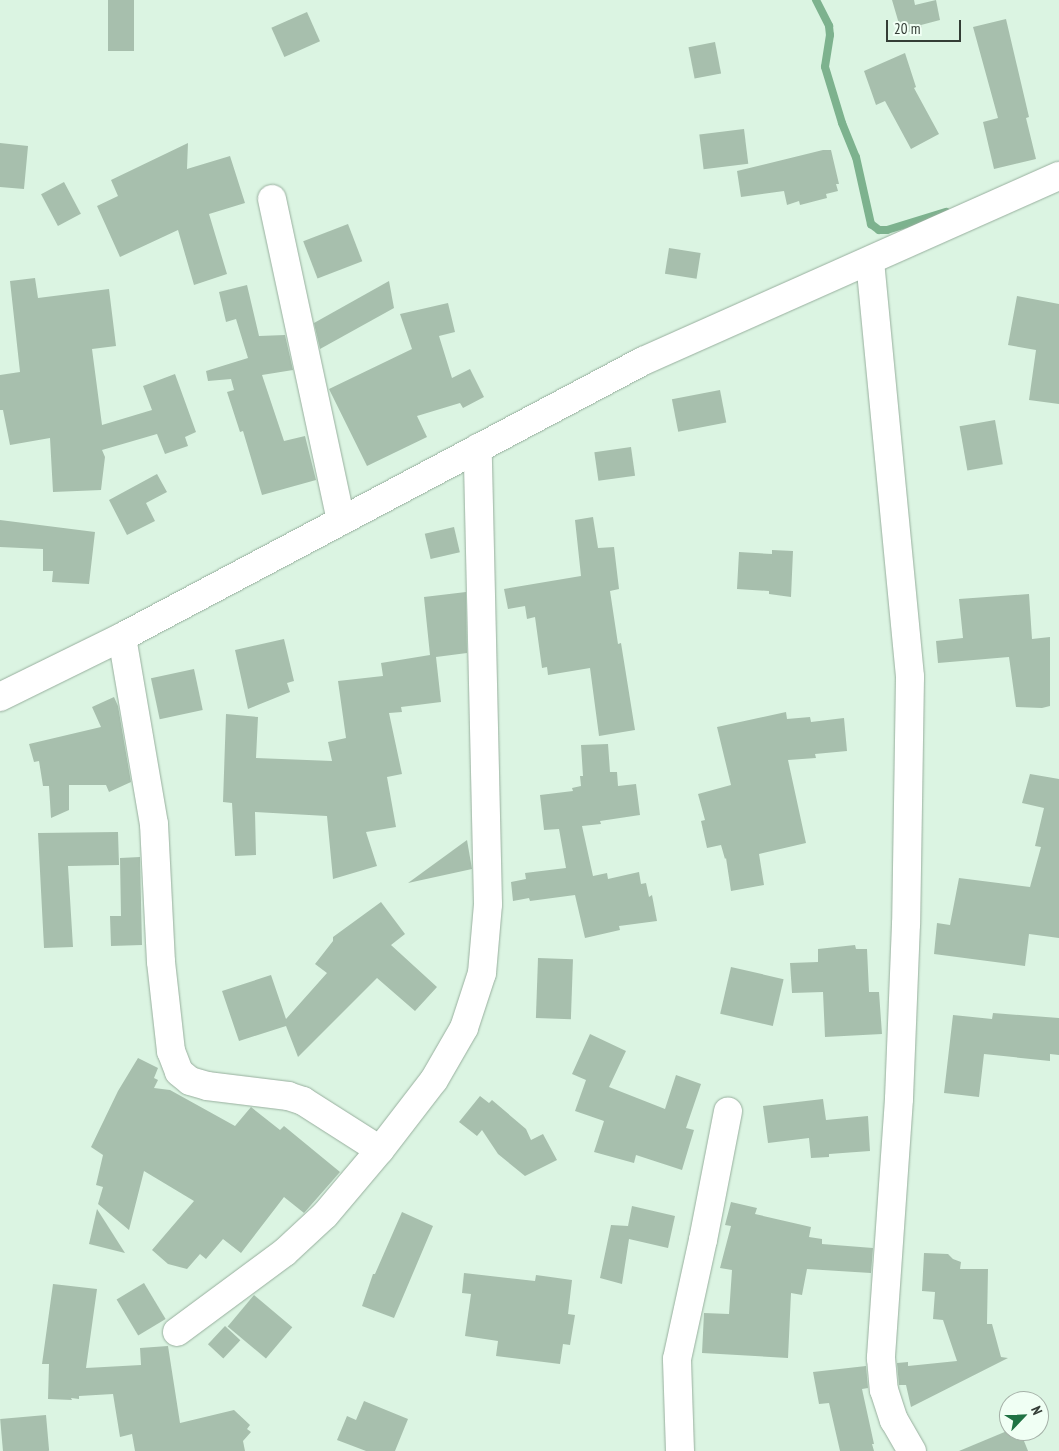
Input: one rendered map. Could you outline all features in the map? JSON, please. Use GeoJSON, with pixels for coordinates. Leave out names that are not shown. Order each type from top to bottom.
{"type":"FeatureCollection","features":[{"type":"Feature","properties":{"kind":"street"},"geometry":{"type":"LineString","coordinates":[[0,697],[122,637],[643,361],[1059,176]]}},
{"type":"Feature","properties":{"kind":"street"},"geometry":{"type":"LineString","coordinates":[[272,199],[342,521]]}},
{"type":"Feature","properties":{"kind":"street"},"geometry":{"type":"LineString","coordinates":[[870,261],[910,677],[905,944],[898,1099],[881,1358],[884,1390],[894,1420],[912,1451]]}},
{"type":"Feature","properties":{"kind":"street"},"geometry":{"type":"LineString","coordinates":[[177,1332],[285,1252],[325,1215],[380,1150],[434,1080],[464,1028],[482,973],[488,904],[478,448]]}},
{"type":"Feature","properties":{"kind":"street"},"geometry":{"type":"LineString","coordinates":[[122,637],[154,824],[161,962],[171,1051],[179,1072],[190,1080],[207,1086],[288,1096],[303,1101],[380,1150]]}},
{"type":"Feature","properties":{"kind":"street"},"geometry":{"type":"LineString","coordinates":[[680,1451],[677,1359],[728,1112]]}},
{"type":"Feature","properties":{"kind":"building"},"geometry":{"type":"Polygon","coordinates":[[[108,0],[134,0],[134,51],[108,51],[108,0]]]}},
{"type":"Feature","properties":{"kind":"building"},"geometry":{"type":"Polygon","coordinates":[[[892,0],[914,0],[915,5],[936,0],[940,20],[921,25],[922,28],[902,34],[892,0]]]}},
{"type":"Feature","properties":{"kind":"building"},"geometry":{"type":"Polygon","coordinates":[[[307,12],[320,41],[284,57],[271,28],[307,12]]]}},
{"type":"Feature","properties":{"kind":"building"},"geometry":{"type":"Polygon","coordinates":[[[1006,19],[1029,117],[1026,118],[1036,159],[994,169],[983,122],[998,118],[973,27],[1006,19]]]}},
{"type":"Feature","properties":{"kind":"building"},"geometry":{"type":"Polygon","coordinates":[[[715,42],[721,73],[695,79],[688,47],[715,42]]]}},
{"type":"Feature","properties":{"kind":"building"},"geometry":{"type":"Polygon","coordinates":[[[905,53],[916,87],[914,88],[939,134],[911,149],[885,101],[876,105],[864,71],[905,53]]]}},
{"type":"Feature","properties":{"kind":"building"},"geometry":{"type":"Polygon","coordinates":[[[744,129],[748,164],[704,169],[699,134],[744,129]]]}},
{"type":"Feature","properties":{"kind":"building"},"geometry":{"type":"Polygon","coordinates":[[[0,143],[28,146],[24,189],[0,187],[0,143]]]}},
{"type":"Feature","properties":{"kind":"building"},"geometry":{"type":"Polygon","coordinates":[[[188,143],[187,169],[230,156],[245,203],[209,214],[227,274],[194,285],[178,230],[120,257],[97,206],[118,196],[111,180],[188,143]]]}},
{"type":"Feature","properties":{"kind":"building"},"geometry":{"type":"Polygon","coordinates":[[[823,150],[831,150],[839,184],[836,184],[838,191],[826,194],[827,198],[800,205],[799,201],[787,205],[784,191],[741,197],[737,171],[823,150]]]}},
{"type":"Feature","properties":{"kind":"building"},"geometry":{"type":"Polygon","coordinates":[[[64,182],[81,214],[58,226],[41,194],[64,182]]]}},
{"type":"Feature","properties":{"kind":"building"},"geometry":{"type":"Polygon","coordinates":[[[348,224],[362,261],[318,279],[303,241],[348,224]]]}},
{"type":"Feature","properties":{"kind":"building"},"geometry":{"type":"Polygon","coordinates":[[[669,248],[701,253],[697,279],[665,274],[669,248]]]}},
{"type":"Feature","properties":{"kind":"building"},"geometry":{"type":"Polygon","coordinates":[[[35,278],[38,298],[109,289],[116,346],[92,349],[102,425],[152,410],[143,386],[175,374],[196,432],[185,437],[188,446],[165,454],[157,434],[102,450],[105,457],[101,490],[53,492],[50,438],[10,445],[3,410],[0,410],[0,375],[20,372],[10,281],[35,278]]]}},
{"type":"Feature","properties":{"kind":"building"},"geometry":{"type":"Polygon","coordinates":[[[389,281],[394,308],[320,349],[314,323],[389,281]]]}},
{"type":"Feature","properties":{"kind":"building"},"geometry":{"type":"Polygon","coordinates":[[[247,285],[259,336],[285,335],[293,370],[262,375],[284,441],[305,436],[316,480],[262,495],[243,431],[240,432],[227,392],[234,390],[231,379],[208,381],[206,371],[248,358],[236,319],[226,322],[219,292],[247,285]]]}},
{"type":"Feature","properties":{"kind":"building"},"geometry":{"type":"Polygon","coordinates":[[[1017,296],[1059,304],[1059,404],[1029,400],[1036,350],[1008,345],[1017,296]]]}},
{"type":"Feature","properties":{"kind":"building"},"geometry":{"type":"Polygon","coordinates":[[[448,303],[455,332],[439,336],[452,378],[470,369],[484,397],[463,408],[460,403],[417,416],[427,437],[367,466],[329,389],[412,349],[400,314],[448,303]]]}},
{"type":"Feature","properties":{"kind":"building"},"geometry":{"type":"Polygon","coordinates":[[[720,390],[726,422],[678,432],[672,399],[720,390]]]}},
{"type":"Feature","properties":{"kind":"building"},"geometry":{"type":"Polygon","coordinates":[[[995,420],[1003,464],[967,471],[960,426],[995,420]]]}},
{"type":"Feature","properties":{"kind":"building"},"geometry":{"type":"Polygon","coordinates":[[[631,447],[635,476],[598,481],[594,452],[631,447]]]}},
{"type":"Feature","properties":{"kind":"building"},"geometry":{"type":"Polygon","coordinates":[[[157,474],[167,492],[146,503],[155,521],[127,535],[109,500],[157,474]]]}},
{"type":"Feature","properties":{"kind":"building"},"geometry":{"type":"Polygon","coordinates":[[[593,517],[598,548],[614,547],[619,589],[610,591],[618,644],[621,643],[635,730],[599,736],[590,668],[548,675],[547,667],[542,668],[535,617],[527,619],[525,606],[508,609],[504,589],[581,576],[575,520],[593,517]]]}},
{"type":"Feature","properties":{"kind":"building"},"geometry":{"type":"Polygon","coordinates":[[[0,520],[95,532],[89,584],[52,582],[53,571],[43,571],[43,549],[0,547],[0,520]]]}},
{"type":"Feature","properties":{"kind":"building"},"geometry":{"type":"Polygon","coordinates":[[[454,527],[460,552],[431,559],[425,534],[454,527]]]}},
{"type":"Feature","properties":{"kind":"building"},"geometry":{"type":"Polygon","coordinates":[[[772,550],[793,551],[791,597],[769,594],[769,591],[737,589],[739,552],[772,554],[772,550]]]}},
{"type":"Feature","properties":{"kind":"building"},"geometry":{"type":"Polygon","coordinates":[[[466,592],[467,653],[436,657],[441,702],[401,707],[402,712],[389,713],[402,774],[387,777],[396,827],[366,832],[377,866],[333,879],[327,816],[255,812],[256,855],[235,856],[232,803],[223,802],[226,714],[258,717],[256,758],[332,761],[328,742],[346,738],[338,681],[383,676],[381,663],[430,655],[424,597],[466,592]]]}},
{"type":"Feature","properties":{"kind":"building"},"geometry":{"type":"Polygon","coordinates":[[[1029,594],[1032,639],[1050,637],[1050,706],[1042,708],[1016,707],[1009,657],[938,663],[936,641],[963,638],[959,599],[1029,594]]]}},
{"type":"Feature","properties":{"kind":"building"},"geometry":{"type":"Polygon","coordinates":[[[284,639],[294,681],[287,683],[290,692],[248,709],[235,650],[284,639]]]}},
{"type":"Feature","properties":{"kind":"building"},"geometry":{"type":"Polygon","coordinates":[[[194,669],[203,710],[160,719],[151,678],[194,669]]]}},
{"type":"Feature","properties":{"kind":"building"},"geometry":{"type":"Polygon","coordinates":[[[114,697],[118,706],[131,782],[109,792],[106,785],[69,785],[69,810],[51,818],[49,786],[43,786],[39,761],[34,762],[29,744],[101,727],[92,707],[114,697]]]}},
{"type":"Feature","properties":{"kind":"building"},"geometry":{"type":"Polygon","coordinates":[[[786,712],[787,719],[810,717],[811,722],[844,718],[847,751],[815,754],[816,758],[788,760],[806,843],[759,854],[764,885],[731,891],[726,858],[721,845],[707,848],[701,821],[705,820],[698,794],[731,785],[717,727],[786,712]]]}},
{"type":"Feature","properties":{"kind":"building"},"geometry":{"type":"Polygon","coordinates":[[[608,744],[610,772],[617,772],[618,786],[636,784],[640,815],[600,821],[601,824],[582,826],[593,876],[607,873],[608,879],[639,872],[641,884],[646,883],[649,897],[652,895],[657,921],[619,926],[620,930],[585,938],[575,895],[530,901],[529,898],[513,901],[511,882],[526,879],[525,873],[566,868],[559,829],[544,830],[540,795],[573,791],[572,788],[581,786],[580,776],[583,776],[581,745],[608,744]]]}},
{"type":"Feature","properties":{"kind":"building"},"geometry":{"type":"Polygon","coordinates":[[[1030,774],[1059,779],[1059,938],[1029,934],[1025,966],[934,954],[937,923],[950,925],[959,878],[1030,887],[1041,847],[1035,846],[1044,808],[1022,803],[1030,774]]]}},
{"type":"Feature","properties":{"kind":"building"},"geometry":{"type":"Polygon","coordinates":[[[118,832],[119,865],[68,866],[73,947],[44,948],[38,833],[118,832]]]}},
{"type":"Feature","properties":{"kind":"building"},"geometry":{"type":"Polygon","coordinates":[[[467,840],[472,869],[408,883],[467,840]]]}},
{"type":"Feature","properties":{"kind":"building"},"geometry":{"type":"Polygon","coordinates":[[[140,857],[142,945],[111,946],[110,916],[121,916],[120,858],[140,857]]]}},
{"type":"Feature","properties":{"kind":"building"},"geometry":{"type":"Polygon","coordinates":[[[381,902],[405,934],[391,945],[437,987],[415,1011],[377,978],[298,1057],[286,1026],[239,1041],[222,991],[271,975],[286,1019],[327,973],[315,964],[333,941],[333,937],[381,902]]]}},
{"type":"Feature","properties":{"kind":"building"},"geometry":{"type":"Polygon","coordinates":[[[855,945],[856,949],[867,949],[869,992],[879,992],[882,1034],[825,1037],[823,992],[792,993],[790,963],[818,962],[818,949],[855,945]]]}},
{"type":"Feature","properties":{"kind":"building"},"geometry":{"type":"Polygon","coordinates":[[[538,958],[573,959],[571,1019],[536,1018],[538,958]]]}},
{"type":"Feature","properties":{"kind":"building"},"geometry":{"type":"Polygon","coordinates":[[[731,967],[784,979],[773,1026],[720,1014],[731,967]]]}},
{"type":"Feature","properties":{"kind":"building"},"geometry":{"type":"Polygon","coordinates":[[[993,1013],[1059,1018],[1059,1055],[1050,1054],[1050,1061],[984,1054],[979,1097],[944,1093],[953,1015],[992,1019],[993,1013]]]}},
{"type":"Feature","properties":{"kind":"building"},"geometry":{"type":"Polygon","coordinates":[[[590,1034],[626,1051],[609,1087],[665,1109],[676,1075],[701,1084],[686,1128],[694,1130],[682,1170],[636,1155],[634,1163],[594,1152],[604,1121],[575,1111],[586,1080],[572,1074],[590,1034]]]}},
{"type":"Feature","properties":{"kind":"building"},"geometry":{"type":"Polygon","coordinates":[[[138,1058],[158,1068],[154,1078],[158,1080],[154,1088],[170,1090],[235,1126],[251,1107],[280,1130],[284,1126],[340,1172],[304,1213],[284,1197],[241,1253],[223,1239],[206,1259],[200,1254],[187,1269],[168,1264],[152,1250],[194,1201],[144,1171],[129,1230],[98,1204],[103,1187],[96,1185],[103,1155],[91,1147],[118,1091],[138,1058]]]}},
{"type":"Feature","properties":{"kind":"building"},"geometry":{"type":"Polygon","coordinates":[[[480,1096],[489,1103],[492,1100],[526,1129],[531,1140],[543,1134],[557,1160],[525,1176],[498,1154],[482,1130],[477,1136],[459,1122],[480,1096]]]}},
{"type":"Feature","properties":{"kind":"building"},"geometry":{"type":"Polygon","coordinates":[[[823,1099],[826,1120],[868,1116],[870,1151],[829,1154],[829,1157],[811,1158],[809,1138],[768,1143],[763,1106],[823,1099]]]}},
{"type":"Feature","properties":{"kind":"building"},"geometry":{"type":"Polygon","coordinates":[[[731,1202],[757,1208],[755,1214],[811,1227],[809,1237],[822,1239],[822,1244],[873,1248],[871,1273],[807,1269],[802,1295],[791,1293],[788,1358],[702,1353],[704,1313],[729,1314],[732,1270],[720,1268],[731,1226],[725,1225],[731,1202]]]}},
{"type":"Feature","properties":{"kind":"building"},"geometry":{"type":"Polygon","coordinates":[[[632,1206],[675,1216],[668,1248],[629,1239],[622,1284],[600,1278],[611,1225],[628,1226],[632,1206]]]}},
{"type":"Feature","properties":{"kind":"building"},"geometry":{"type":"Polygon","coordinates":[[[97,1209],[125,1253],[89,1244],[97,1209]]]}},
{"type":"Feature","properties":{"kind":"building"},"geometry":{"type":"Polygon","coordinates":[[[402,1212],[433,1226],[394,1318],[362,1306],[373,1274],[375,1274],[402,1212]]]}},
{"type":"Feature","properties":{"kind":"building"},"geometry":{"type":"Polygon","coordinates":[[[924,1253],[948,1254],[953,1259],[961,1262],[960,1269],[988,1269],[987,1324],[992,1324],[1001,1357],[1008,1358],[911,1407],[906,1385],[899,1385],[897,1363],[908,1362],[908,1366],[957,1361],[943,1320],[933,1319],[935,1292],[922,1291],[924,1253]]]}},
{"type":"Feature","properties":{"kind":"building"},"geometry":{"type":"Polygon","coordinates":[[[464,1273],[535,1281],[536,1275],[572,1280],[568,1314],[575,1315],[570,1345],[563,1344],[560,1364],[496,1356],[498,1341],[465,1336],[471,1294],[462,1293],[464,1273]]]}},
{"type":"Feature","properties":{"kind":"building"},"geometry":{"type":"Polygon","coordinates":[[[144,1283],[166,1319],[138,1335],[117,1299],[144,1283]]]}},
{"type":"Feature","properties":{"kind":"building"},"geometry":{"type":"Polygon","coordinates":[[[53,1284],[97,1289],[86,1368],[141,1365],[140,1348],[168,1346],[180,1423],[234,1410],[250,1425],[247,1429],[251,1432],[243,1441],[245,1451],[135,1451],[132,1434],[120,1437],[113,1394],[79,1396],[79,1399],[71,1398],[72,1400],[48,1399],[49,1364],[42,1364],[53,1284]]]}},
{"type":"Feature","properties":{"kind":"building"},"geometry":{"type":"Polygon","coordinates":[[[254,1295],[292,1327],[266,1359],[228,1326],[254,1295]]]}},
{"type":"Feature","properties":{"kind":"building"},"geometry":{"type":"Polygon","coordinates":[[[225,1326],[240,1340],[223,1359],[208,1344],[225,1326]]]}},
{"type":"Feature","properties":{"kind":"building"},"geometry":{"type":"Polygon","coordinates":[[[866,1366],[868,1388],[862,1389],[874,1451],[840,1451],[829,1403],[819,1404],[813,1372],[866,1366]]]}},
{"type":"Feature","properties":{"kind":"building"},"geometry":{"type":"Polygon","coordinates":[[[364,1401],[408,1419],[395,1451],[366,1451],[337,1440],[347,1416],[356,1420],[364,1401]]]}},
{"type":"Feature","properties":{"kind":"building"},"geometry":{"type":"Polygon","coordinates":[[[46,1415],[49,1451],[3,1451],[0,1419],[46,1415]]]}},
{"type":"Feature","properties":{"kind":"building"},"geometry":{"type":"Polygon","coordinates":[[[999,1434],[999,1441],[1024,1441],[1028,1451],[959,1451],[999,1434]]]}},
{"type":"Feature","properties":{"kind":"waterway"},"geometry":{"type":"LineString","coordinates":[[816,0],[829,26],[830,35],[825,67],[842,123],[856,157],[871,224],[879,230],[887,230],[946,212]]}}]}
